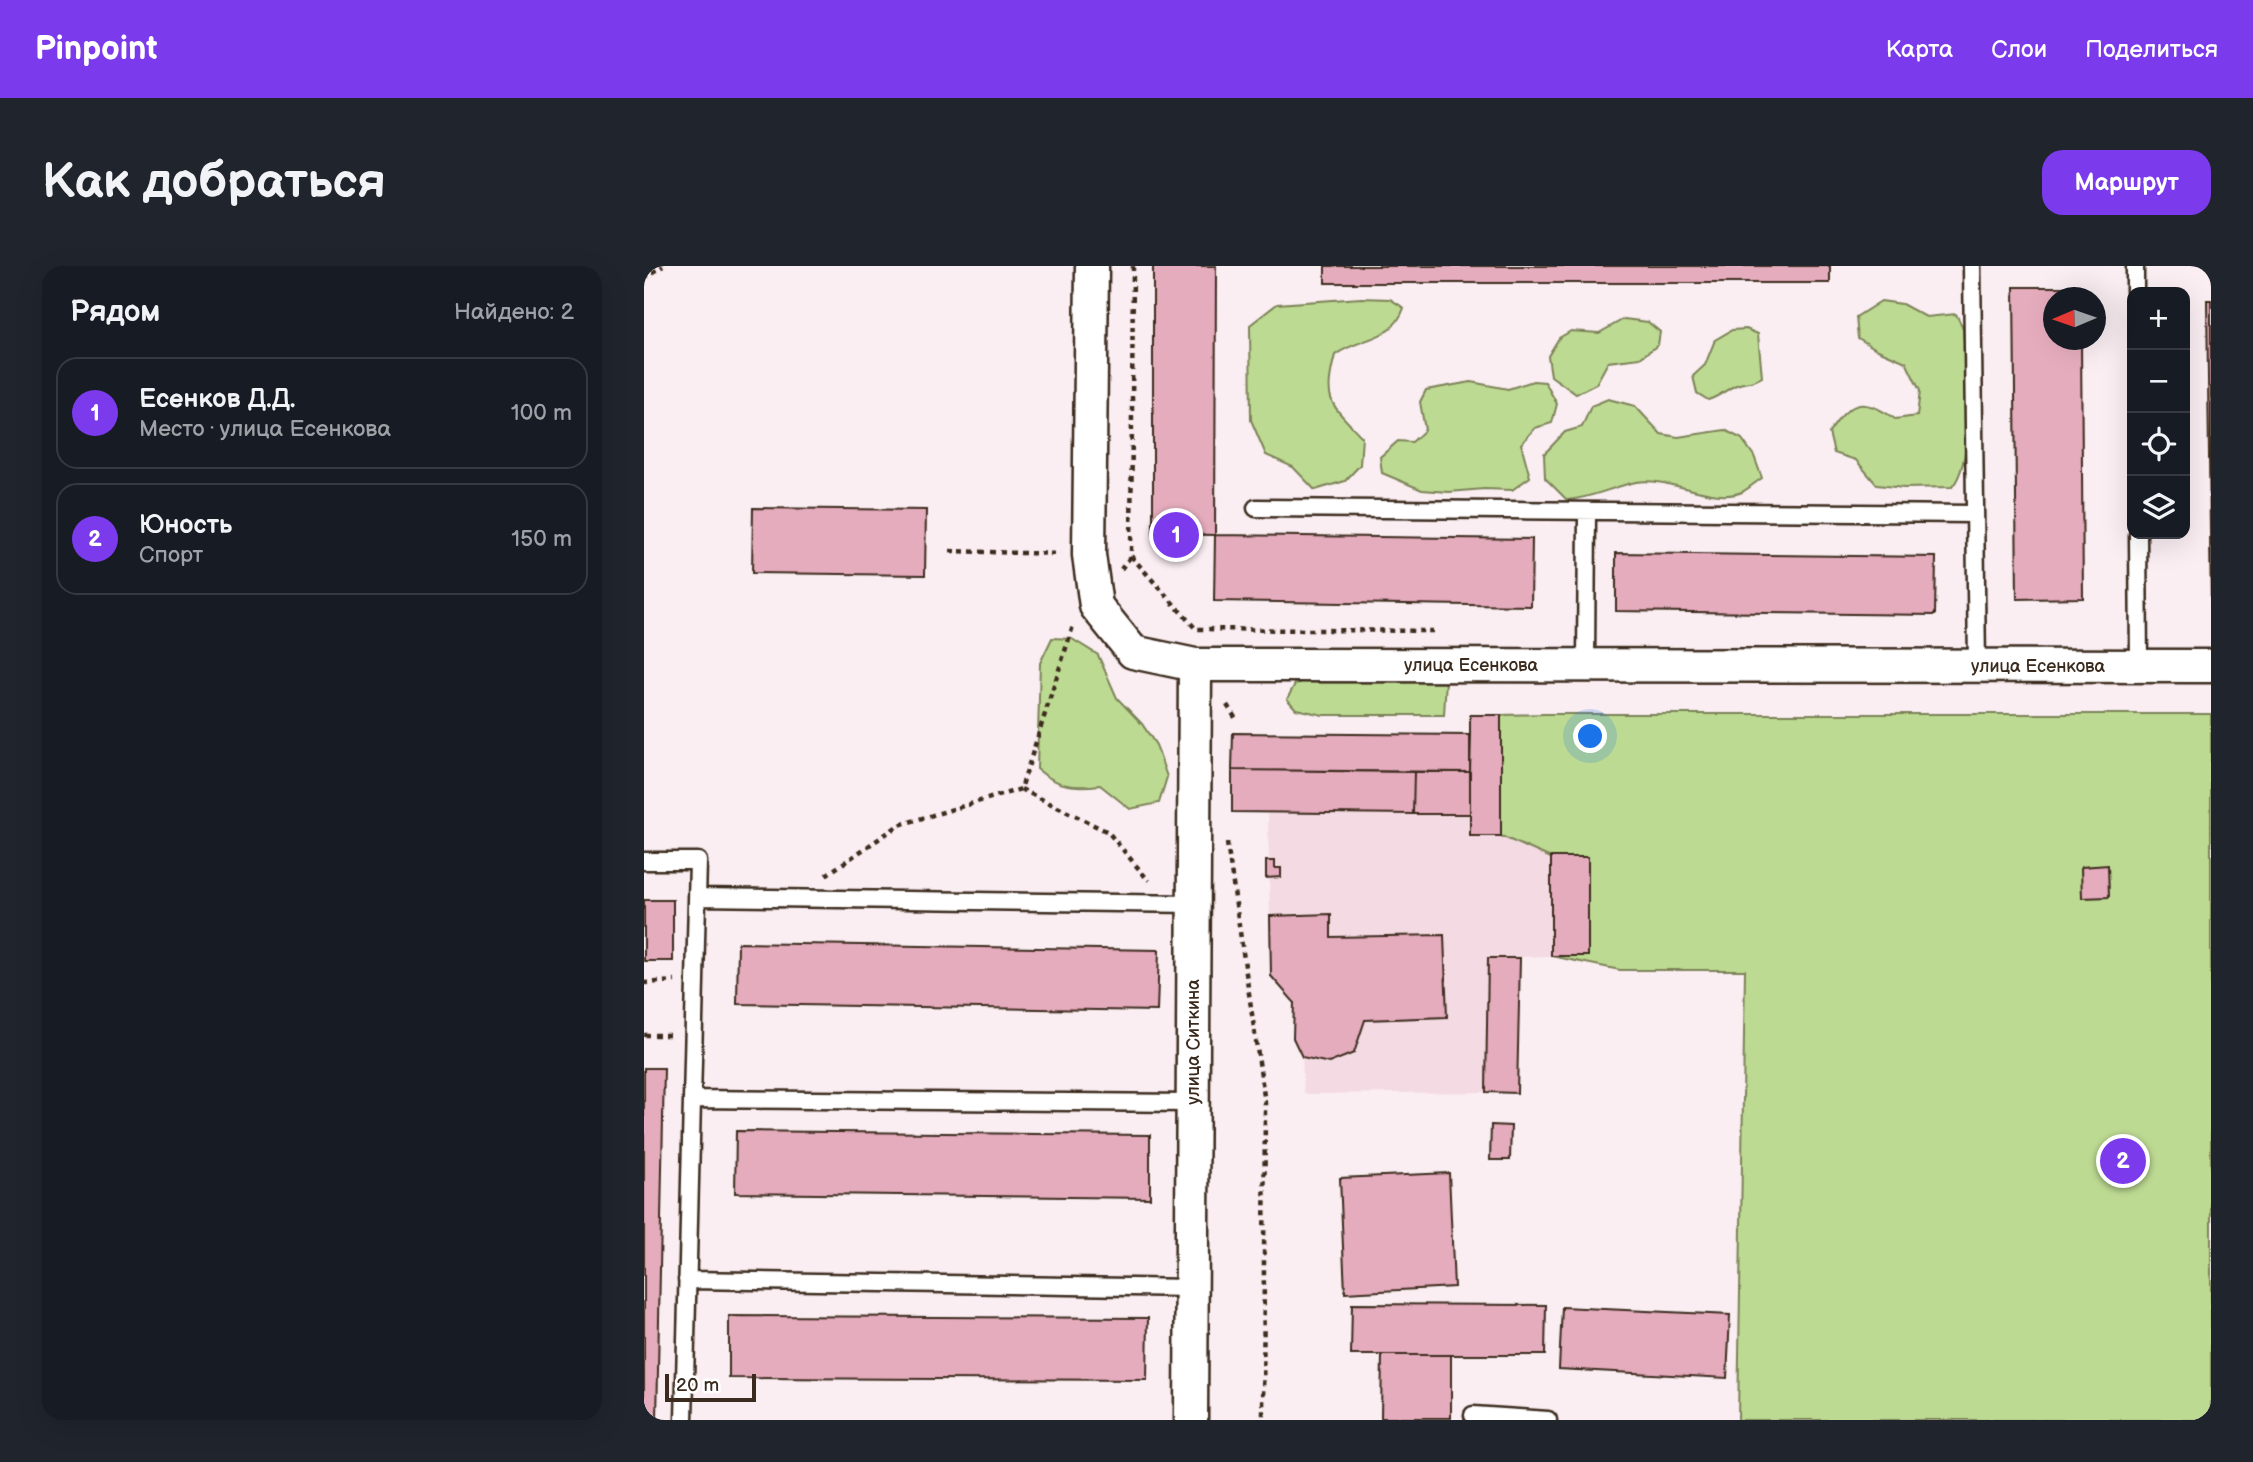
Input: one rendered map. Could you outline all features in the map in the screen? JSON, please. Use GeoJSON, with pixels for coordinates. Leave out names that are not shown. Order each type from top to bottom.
{"type":"FeatureCollection","features":[{"type":"Feature","properties":{"kind":"street"},"geometry":{"type":"LineString","coordinates":[[1092,266],[1089,555],[1096,606]]}},
{"type":"Feature","properties":{"kind":"street","name":"улица Есенкова"},"geometry":{"type":"LineString","coordinates":[[1096,606],[1133,652],[1195,664],[2211,666]]}},
{"type":"Feature","properties":{"kind":"street","name":"улица Ситкина"},"geometry":{"type":"LineString","coordinates":[[1191,1420],[1192,1103],[1180,904],[1195,664]]}},
{"type":"Feature","properties":{"kind":"lane"},"geometry":{"type":"LineString","coordinates":[[1972,266],[1977,666]]}},
{"type":"Feature","properties":{"kind":"lane"},"geometry":{"type":"LineString","coordinates":[[2135,266],[2135,287]]}},
{"type":"Feature","properties":{"kind":"lane"},"geometry":{"type":"LineString","coordinates":[[1256,508],[1975,514]]}},
{"type":"Feature","properties":{"kind":"lane"},"geometry":{"type":"LineString","coordinates":[[1586,665],[1587,511]]}},
{"type":"Feature","properties":{"kind":"lane"},"geometry":{"type":"LineString","coordinates":[[2138,539],[2139,666]]}},
{"type":"Feature","properties":{"kind":"lane"},"geometry":{"type":"LineString","coordinates":[[644,861],[698,861],[684,1420]]}},
{"type":"Feature","properties":{"kind":"lane"},"geometry":{"type":"LineString","coordinates":[[697,897],[1180,904]]}},
{"type":"Feature","properties":{"kind":"lane"},"geometry":{"type":"LineString","coordinates":[[692,1099],[1192,1103]]}},
{"type":"Feature","properties":{"kind":"lane"},"geometry":{"type":"LineString","coordinates":[[687,1280],[1192,1288]]}},
{"type":"Feature","properties":{"kind":"lane"},"geometry":{"type":"LineString","coordinates":[[1473,1415],[1548,1420]]}},
{"type":"Feature","properties":{"kind":"path"},"geometry":{"type":"LineString","coordinates":[[644,278],[663,266]]}},
{"type":"Feature","properties":{"kind":"path"},"geometry":{"type":"LineString","coordinates":[[1021,789],[1072,626],[1096,606],[1131,556],[1133,266]]}},
{"type":"Feature","properties":{"kind":"path"},"geometry":{"type":"LineString","coordinates":[[950,551],[1131,556],[1196,629],[1434,631]]}},
{"type":"Feature","properties":{"kind":"path"},"geometry":{"type":"LineString","coordinates":[[1267,664],[1268,630]]}},
{"type":"Feature","properties":{"kind":"path"},"geometry":{"type":"LineString","coordinates":[[1224,715],[1224,702],[1236,719]]}},
{"type":"Feature","properties":{"kind":"path"},"geometry":{"type":"LineString","coordinates":[[792,898],[899,825],[1021,789],[1108,832],[1180,904]]}},
{"type":"Feature","properties":{"kind":"path"},"geometry":{"type":"LineString","coordinates":[[1227,838],[1265,1103],[1263,1420]]}},
{"type":"Feature","properties":{"kind":"shaded area"},"geometry":{"type":"Polygon","coordinates":[[[1268,812],[1470,814],[1501,836],[1551,857],[1551,956],[1488,958],[1486,1092],[1304,1094],[1302,1057],[1293,1038],[1294,1002],[1271,976],[1269,877],[1281,877],[1281,868],[1275,868],[1275,861],[1269,861],[1268,812]]]}},
{"type":"Feature","properties":{"kind":"green space"},"geometry":{"type":"Polygon","coordinates":[[[1361,298],[1390,299],[1404,308],[1399,319],[1384,333],[1335,355],[1330,393],[1336,409],[1362,437],[1360,465],[1345,481],[1315,490],[1293,467],[1266,455],[1251,420],[1250,325],[1277,304],[1361,298]]]}},
{"type":"Feature","properties":{"kind":"green space"},"geometry":{"type":"Polygon","coordinates":[[[1881,301],[1902,304],[1926,317],[1956,314],[1963,328],[1967,434],[1960,473],[1952,487],[1904,488],[1877,485],[1856,460],[1834,453],[1829,433],[1850,408],[1858,405],[1874,407],[1895,419],[1917,416],[1920,391],[1906,362],[1858,338],[1856,317],[1881,301]]]}},
{"type":"Feature","properties":{"kind":"green space"},"geometry":{"type":"Polygon","coordinates":[[[1624,319],[1648,322],[1660,332],[1658,345],[1640,358],[1608,362],[1596,384],[1576,394],[1551,376],[1548,356],[1559,338],[1571,331],[1599,333],[1624,319]]]}},
{"type":"Feature","properties":{"kind":"green space"},"geometry":{"type":"Polygon","coordinates":[[[1746,329],[1758,334],[1762,377],[1741,383],[1708,400],[1697,393],[1693,376],[1705,365],[1715,340],[1732,330],[1746,329]]]}},
{"type":"Feature","properties":{"kind":"green space"},"geometry":{"type":"Polygon","coordinates":[[[1533,381],[1545,382],[1557,404],[1552,423],[1535,428],[1521,444],[1530,477],[1512,490],[1422,490],[1382,473],[1380,457],[1398,441],[1412,442],[1425,430],[1420,402],[1426,390],[1471,382],[1508,389],[1533,381]]]}},
{"type":"Feature","properties":{"kind":"green space"},"geometry":{"type":"Polygon","coordinates":[[[1608,399],[1635,406],[1661,434],[1678,437],[1725,430],[1742,439],[1754,456],[1762,478],[1744,491],[1732,495],[1706,493],[1649,481],[1567,500],[1545,478],[1544,454],[1565,432],[1582,427],[1591,406],[1608,399]]]}},
{"type":"Feature","properties":{"kind":"green space"},"geometry":{"type":"Polygon","coordinates":[[[1052,638],[1072,639],[1098,655],[1117,698],[1142,724],[1156,745],[1167,777],[1159,803],[1130,809],[1100,785],[1059,783],[1037,769],[1040,663],[1052,638]]]}},
{"type":"Feature","properties":{"kind":"green space"},"geometry":{"type":"Polygon","coordinates":[[[1317,678],[1446,679],[1444,715],[1323,715],[1296,709],[1287,699],[1295,684],[1317,678]]]}},
{"type":"Feature","properties":{"kind":"green space"},"geometry":{"type":"Polygon","coordinates":[[[2211,714],[2211,1420],[1738,1420],[1745,970],[1620,970],[1551,956],[1551,858],[1501,836],[1501,715],[2211,714]]]}},
{"type":"Feature","properties":{"kind":"building"},"geometry":{"type":"Polygon","coordinates":[[[1153,266],[1216,266],[1215,535],[1153,534],[1153,266]]]}},
{"type":"Feature","properties":{"kind":"building"},"geometry":{"type":"Polygon","coordinates":[[[1325,266],[1830,266],[1830,283],[1325,283],[1325,266]]]}},
{"type":"Feature","properties":{"kind":"building"},"geometry":{"type":"Polygon","coordinates":[[[2014,287],[2043,287],[2043,350],[2081,350],[2083,598],[2017,599],[2014,287]]]}},
{"type":"Feature","properties":{"kind":"building"},"geometry":{"type":"Polygon","coordinates":[[[2207,300],[2211,300],[2211,611],[2207,300]]]}},
{"type":"Feature","properties":{"kind":"building"},"geometry":{"type":"Polygon","coordinates":[[[753,508],[926,510],[925,575],[752,573],[753,508]]]}},
{"type":"Feature","properties":{"kind":"building"},"geometry":{"type":"Polygon","coordinates":[[[1215,535],[1532,539],[1531,606],[1214,601],[1215,535]]]}},
{"type":"Feature","properties":{"kind":"building"},"geometry":{"type":"Polygon","coordinates":[[[1616,553],[1936,557],[1935,615],[1616,611],[1616,553]]]}},
{"type":"Feature","properties":{"kind":"building"},"geometry":{"type":"Polygon","coordinates":[[[1470,715],[1501,715],[1501,836],[1470,836],[1470,715]]]}},
{"type":"Feature","properties":{"kind":"building"},"geometry":{"type":"Polygon","coordinates":[[[1233,733],[1471,735],[1470,772],[1232,770],[1233,733]]]}},
{"type":"Feature","properties":{"kind":"building"},"geometry":{"type":"Polygon","coordinates":[[[1232,770],[1414,772],[1413,814],[1232,812],[1232,770]]]}},
{"type":"Feature","properties":{"kind":"building"},"geometry":{"type":"Polygon","coordinates":[[[1414,772],[1470,772],[1470,814],[1413,814],[1414,772]]]}},
{"type":"Feature","properties":{"kind":"building"},"geometry":{"type":"Polygon","coordinates":[[[1551,857],[1588,857],[1588,956],[1551,956],[1551,857]]]}},
{"type":"Feature","properties":{"kind":"building"},"geometry":{"type":"Polygon","coordinates":[[[1266,861],[1275,861],[1275,868],[1281,868],[1281,877],[1266,878],[1266,861]]]}},
{"type":"Feature","properties":{"kind":"building"},"geometry":{"type":"Polygon","coordinates":[[[2108,865],[2109,897],[2082,898],[2081,867],[2108,865]]]}},
{"type":"Feature","properties":{"kind":"building"},"geometry":{"type":"Polygon","coordinates":[[[644,900],[673,900],[673,961],[644,961],[644,900]]]}},
{"type":"Feature","properties":{"kind":"building"},"geometry":{"type":"Polygon","coordinates":[[[1331,914],[1331,937],[1444,935],[1447,1017],[1365,1020],[1354,1053],[1329,1063],[1302,1057],[1293,1038],[1294,1002],[1271,976],[1270,916],[1331,914]]]}},
{"type":"Feature","properties":{"kind":"building"},"geometry":{"type":"Polygon","coordinates":[[[738,943],[1159,950],[1157,1011],[737,1004],[738,943]]]}},
{"type":"Feature","properties":{"kind":"building"},"geometry":{"type":"Polygon","coordinates":[[[1488,958],[1520,958],[1517,1093],[1486,1092],[1488,958]]]}},
{"type":"Feature","properties":{"kind":"building"},"geometry":{"type":"Polygon","coordinates":[[[644,1068],[664,1068],[657,1420],[644,1420],[644,1068]]]}},
{"type":"Feature","properties":{"kind":"building"},"geometry":{"type":"Polygon","coordinates":[[[1491,1125],[1511,1126],[1510,1160],[1490,1160],[1491,1125]]]}},
{"type":"Feature","properties":{"kind":"building"},"geometry":{"type":"Polygon","coordinates":[[[736,1131],[1150,1135],[1150,1198],[735,1193],[736,1131]]]}},
{"type":"Feature","properties":{"kind":"building"},"geometry":{"type":"Polygon","coordinates":[[[1449,1173],[1454,1287],[1345,1293],[1340,1178],[1449,1173]]]}},
{"type":"Feature","properties":{"kind":"building"},"geometry":{"type":"Polygon","coordinates":[[[1352,1304],[1546,1305],[1545,1355],[1351,1355],[1352,1304]]]}},
{"type":"Feature","properties":{"kind":"building"},"geometry":{"type":"Polygon","coordinates":[[[1562,1307],[1730,1315],[1727,1378],[1559,1369],[1562,1307]]]}},
{"type":"Feature","properties":{"kind":"building"},"geometry":{"type":"Polygon","coordinates":[[[729,1316],[1148,1318],[1147,1380],[729,1378],[729,1316]]]}},
{"type":"Feature","properties":{"kind":"building"},"geometry":{"type":"Polygon","coordinates":[[[1382,1355],[1451,1355],[1451,1418],[1381,1418],[1382,1355]]]}},
{"type":"Feature","properties":{"kind":"place","name":"Есенков Д.Д."},"geometry":{"type":"Point","coordinates":[1176,535]}},
{"type":"Feature","properties":{"kind":"place","name":"Юность"},"geometry":{"type":"Point","coordinates":[2123,1161]}}]}
